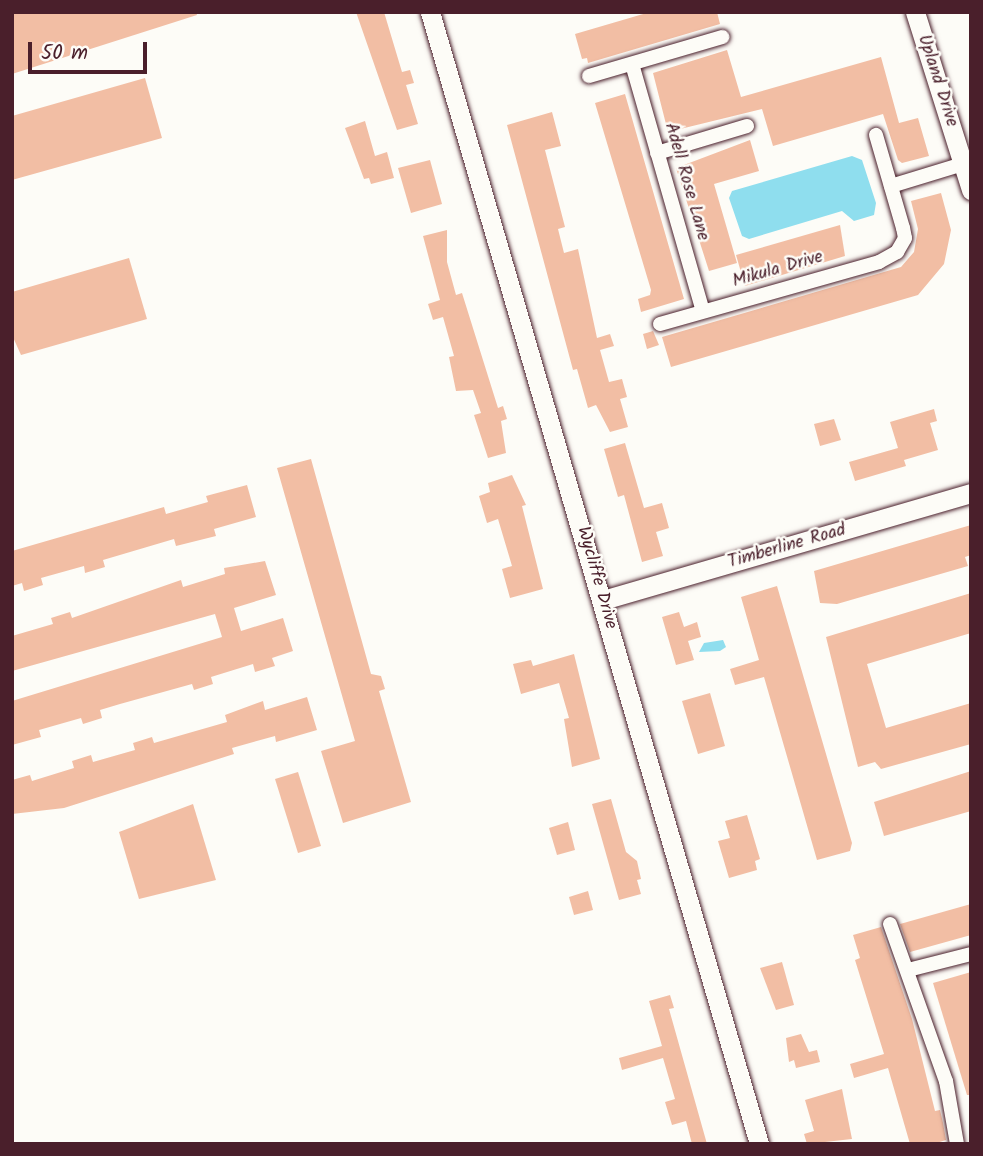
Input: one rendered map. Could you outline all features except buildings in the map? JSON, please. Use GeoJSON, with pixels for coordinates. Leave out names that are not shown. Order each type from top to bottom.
{"type":"FeatureCollection","features":[{"type":"Feature","properties":{"kind":"street","name":"Wycliffe Drive"},"geometry":{"type":"LineString","coordinates":[[430,12],[759,1144]]}},
{"type":"Feature","properties":{"kind":"street","name":"Upland Drive"},"geometry":{"type":"LineString","coordinates":[[915,12],[971,190]]}},
{"type":"Feature","properties":{"kind":"street"},"geometry":{"type":"LineString","coordinates":[[589,76],[722,37]]}},
{"type":"Feature","properties":{"kind":"street","name":"Adell Rose Lane"},"geometry":{"type":"LineString","coordinates":[[632,64],[704,311]]}},
{"type":"Feature","properties":{"kind":"street"},"geometry":{"type":"LineString","coordinates":[[657,153],[747,126]]}},
{"type":"Feature","properties":{"kind":"street"},"geometry":{"type":"LineString","coordinates":[[876,135],[891,186],[963,164]]}},
{"type":"Feature","properties":{"kind":"street","name":"Mikula Drive"},"geometry":{"type":"LineString","coordinates":[[660,324],[879,262],[902,247],[903,228],[891,186]]}},
{"type":"Feature","properties":{"kind":"street","name":"Timberline Road"},"geometry":{"type":"LineString","coordinates":[[603,600],[971,494]]}},
{"type":"Feature","properties":{"kind":"street"},"geometry":{"type":"LineString","coordinates":[[890,924],[946,1081],[957,1144]]}},
{"type":"Feature","properties":{"kind":"street"},"geometry":{"type":"LineString","coordinates":[[908,970],[971,954]]}},
{"type":"Feature","properties":{"kind":"water"},"geometry":{"type":"Polygon","coordinates":[[[852,156],[862,160],[876,203],[874,215],[854,221],[842,211],[749,239],[742,236],[729,198],[732,191],[852,156]]]}},
{"type":"Feature","properties":{"kind":"water"},"geometry":{"type":"Polygon","coordinates":[[[723,640],[726,647],[720,651],[699,652],[704,643],[723,640]]]}}]}
